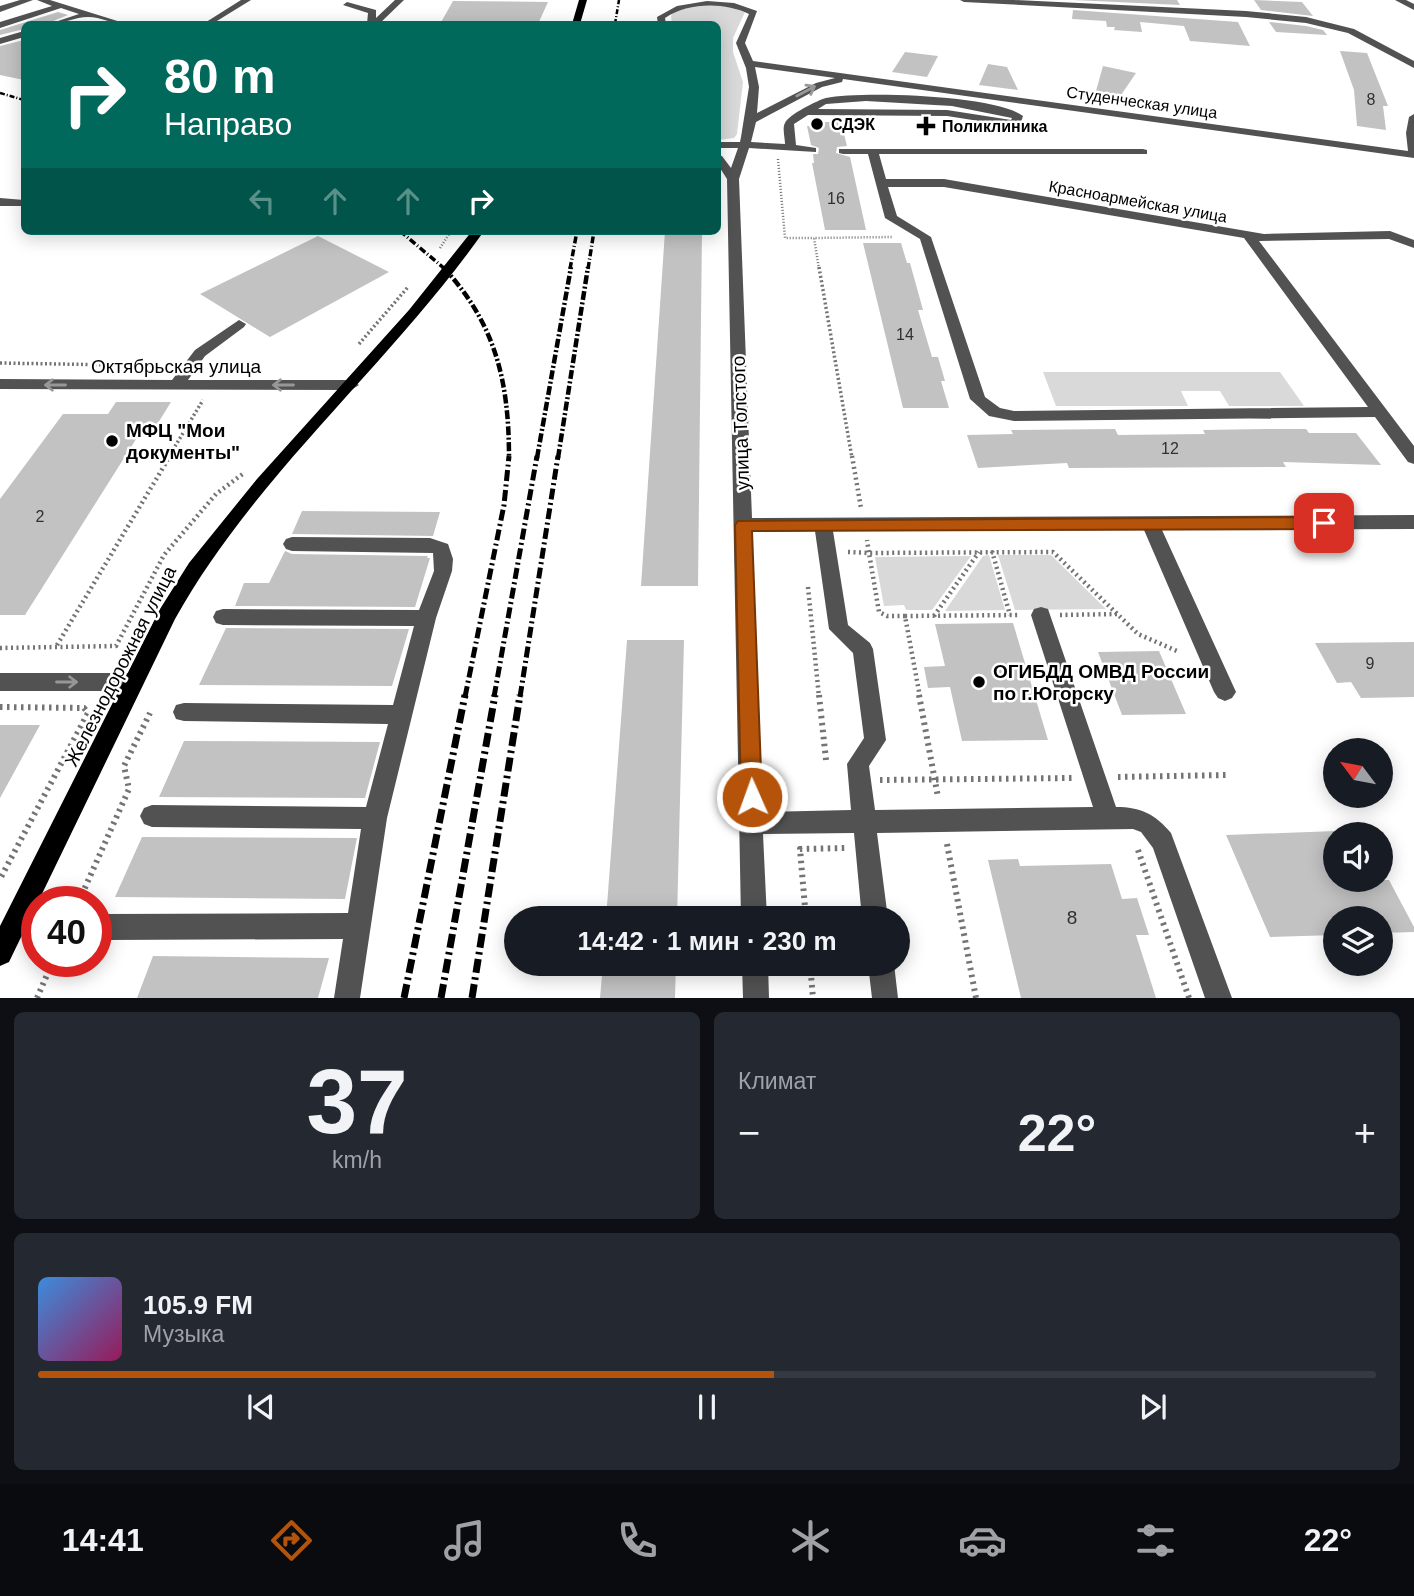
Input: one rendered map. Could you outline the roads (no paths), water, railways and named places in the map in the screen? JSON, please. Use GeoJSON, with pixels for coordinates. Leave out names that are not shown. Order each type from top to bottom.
{"type":"FeatureCollection","features":[{"type":"Feature","properties":{"kind":"main road"},"geometry":{"type":"LineString","coordinates":[[577,21],[583,0]]}},
{"type":"Feature","properties":{"kind":"main road","name":"Железнодорожная улица"},"geometry":{"type":"LineString","coordinates":[[0,953],[180,591],[208,549],[254,492],[351,385],[448,272],[475,235]]}},
{"type":"Feature","properties":{"kind":"street"},"geometry":{"type":"LineString","coordinates":[[0,9],[29,0]]}},
{"type":"Feature","properties":{"kind":"street"},"geometry":{"type":"LineString","coordinates":[[41,0],[112,21]]}},
{"type":"Feature","properties":{"kind":"street"},"geometry":{"type":"LineString","coordinates":[[212,21],[247,0]]}},
{"type":"Feature","properties":{"kind":"street"},"geometry":{"type":"LineString","coordinates":[[376,21],[400,0]]}},
{"type":"Feature","properties":{"kind":"street"},"geometry":{"type":"LineString","coordinates":[[964,0],[1246,14],[1306,20],[1351,31],[1414,65]]}},
{"type":"Feature","properties":{"kind":"street"},"geometry":{"type":"LineString","coordinates":[[1399,0],[1414,7]]}},
{"type":"Feature","properties":{"kind":"street"},"geometry":{"type":"LineString","coordinates":[[661,17],[676,6],[698,1],[735,4],[757,10],[740,42],[753,75],[751,120],[733,179]]}},
{"type":"Feature","properties":{"kind":"street"},"geometry":{"type":"LineString","coordinates":[[347,5],[373,12],[373,21]]}},
{"type":"Feature","properties":{"kind":"street"},"geometry":{"type":"LineString","coordinates":[[0,25],[62,6]]}},
{"type":"Feature","properties":{"kind":"street"},"geometry":{"type":"LineString","coordinates":[[65,21],[88,14]]}},
{"type":"Feature","properties":{"kind":"street"},"geometry":{"type":"LineString","coordinates":[[0,41],[21,36]]}},
{"type":"Feature","properties":{"kind":"street"},"geometry":{"type":"LineString","coordinates":[[747,63],[867,80]]}},
{"type":"Feature","properties":{"kind":"street"},"geometry":{"type":"LineString","coordinates":[[751,120],[819,85],[839,79],[867,80]]}},
{"type":"Feature","properties":{"kind":"street","name":"Студенческая улица"},"geometry":{"type":"LineString","coordinates":[[867,80],[1414,154]]}},
{"type":"Feature","properties":{"kind":"street"},"geometry":{"type":"LineString","coordinates":[[984,109],[988,97]]}},
{"type":"Feature","properties":{"kind":"street"},"geometry":{"type":"LineString","coordinates":[[782,147],[791,144],[789,124],[806,112],[832,100],[901,100],[984,109],[1018,116],[1016,123],[1011,123],[947,114],[806,112]]}},
{"type":"Feature","properties":{"kind":"street"},"geometry":{"type":"LineString","coordinates":[[1414,117],[1411,133],[1414,154]]}},
{"type":"Feature","properties":{"kind":"street"},"geometry":{"type":"LineString","coordinates":[[721,145],[812,150]]}},
{"type":"Feature","properties":{"kind":"street"},"geometry":{"type":"LineString","coordinates":[[843,151],[1143,152]]}},
{"type":"Feature","properties":{"kind":"street"},"geometry":{"type":"LineString","coordinates":[[873,151],[891,218],[925,237],[978,400],[985,408],[998,415],[1379,412]]}},
{"type":"Feature","properties":{"kind":"street"},"geometry":{"type":"LineString","coordinates":[[721,162],[733,179]]}},
{"type":"Feature","properties":{"kind":"street","name":"улица Толстого"},"geometry":{"type":"LineString","coordinates":[[733,179],[754,906]]}},
{"type":"Feature","properties":{"kind":"street","name":"Красноармейская улица"},"geometry":{"type":"LineString","coordinates":[[882,183],[944,183],[1248,236],[1282,239],[1390,235],[1414,244]]}},
{"type":"Feature","properties":{"kind":"street"},"geometry":{"type":"LineString","coordinates":[[0,202],[21,203]]}},
{"type":"Feature","properties":{"kind":"street"},"geometry":{"type":"LineString","coordinates":[[1248,236],[1414,457]]}},
{"type":"Feature","properties":{"kind":"street"},"geometry":{"type":"LineString","coordinates":[[176,385],[200,353],[239,324]]}},
{"type":"Feature","properties":{"kind":"street","name":"Октябрьская улица"},"geometry":{"type":"LineString","coordinates":[[0,384],[351,385]]}},
{"type":"Feature","properties":{"kind":"street"},"geometry":{"type":"LineString","coordinates":[[743,525],[1414,522]]}},
{"type":"Feature","properties":{"kind":"street"},"geometry":{"type":"LineString","coordinates":[[1152,524],[1162,553],[1225,692]]}},
{"type":"Feature","properties":{"kind":"street"},"geometry":{"type":"LineString","coordinates":[[823,525],[839,629],[863,649],[875,740],[858,764],[858,780],[873,906]]}},
{"type":"Feature","properties":{"kind":"street"},"geometry":{"type":"LineString","coordinates":[[292,544],[430,545],[441,550],[444,559],[443,571],[426,618],[375,818],[347,998]]}},
{"type":"Feature","properties":{"kind":"street"},"geometry":{"type":"LineString","coordinates":[[1041,615],[1108,818]]}},
{"type":"Feature","properties":{"kind":"street"},"geometry":{"type":"LineString","coordinates":[[223,617],[426,618]]}},
{"type":"Feature","properties":{"kind":"street"},"geometry":{"type":"LineString","coordinates":[[0,682],[134,682]]}},
{"type":"Feature","properties":{"kind":"street"},"geometry":{"type":"LineString","coordinates":[[184,712],[402,715]]}},
{"type":"Feature","properties":{"kind":"street"},"geometry":{"type":"LineString","coordinates":[[152,816],[375,818]]}},
{"type":"Feature","properties":{"kind":"street"},"geometry":{"type":"LineString","coordinates":[[752,823],[1133,818],[1149,824],[1163,841],[1219,998]]}},
{"type":"Feature","properties":{"kind":"street"},"geometry":{"type":"LineString","coordinates":[[112,927],[357,926]]}},
{"type":"Feature","properties":{"kind":"street"},"geometry":{"type":"LineString","coordinates":[[755,976],[756,998]]}},
{"type":"Feature","properties":{"kind":"street"},"geometry":{"type":"LineString","coordinates":[[882,976],[885,998]]}},
{"type":"Feature","properties":{"kind":"railway"},"geometry":{"type":"LineString","coordinates":[[616,21],[619,0]]}},
{"type":"Feature","properties":{"kind":"railway"},"geometry":{"type":"LineString","coordinates":[[0,93],[21,99]]}},
{"type":"Feature","properties":{"kind":"railway"},"geometry":{"type":"LineString","coordinates":[[405,235],[444,268]]}},
{"type":"Feature","properties":{"kind":"railway"},"geometry":{"type":"LineString","coordinates":[[570,269],[576,235]]}},
{"type":"Feature","properties":{"kind":"railway"},"geometry":{"type":"LineString","coordinates":[[588,269],[593,235]]}},
{"type":"Feature","properties":{"kind":"railway"},"geometry":{"type":"LineString","coordinates":[[537,458],[571,267]]}},
{"type":"Feature","properties":{"kind":"railway"},"geometry":{"type":"LineString","coordinates":[[558,458],[588,267]]}},
{"type":"Feature","properties":{"kind":"railway"},"geometry":{"type":"LineString","coordinates":[[444,268],[476,310],[496,355],[506,404],[509,457]]}},
{"type":"Feature","properties":{"kind":"railway"},"geometry":{"type":"LineString","coordinates":[[494,697],[537,456]]}},
{"type":"Feature","properties":{"kind":"railway"},"geometry":{"type":"LineString","coordinates":[[520,697],[558,456]]}},
{"type":"Feature","properties":{"kind":"railway"},"geometry":{"type":"LineString","coordinates":[[465,697],[504,505],[509,457]]}},
{"type":"Feature","properties":{"kind":"railway"},"geometry":{"type":"LineString","coordinates":[[404,998],[465,695]]}},
{"type":"Feature","properties":{"kind":"railway"},"geometry":{"type":"LineString","coordinates":[[441,998],[495,695]]}},
{"type":"Feature","properties":{"kind":"railway"},"geometry":{"type":"LineString","coordinates":[[472,998],[520,695]]}},
{"type":"Feature","properties":{"kind":"place","name":"СДЭК"},"geometry":{"type":"Point","coordinates":[817,124]}},
{"type":"Feature","properties":{"kind":"place","name":"Поликлиника"},"geometry":{"type":"Point","coordinates":[926,126]}},
{"type":"Feature","properties":{"kind":"place","name":"МФЦ \"Мои документы\""},"geometry":{"type":"Point","coordinates":[112,441]}},
{"type":"Feature","properties":{"kind":"place","name":"ОГИБДД ОМВД России по г.Югорску"},"geometry":{"type":"Point","coordinates":[979,682]}}]}
